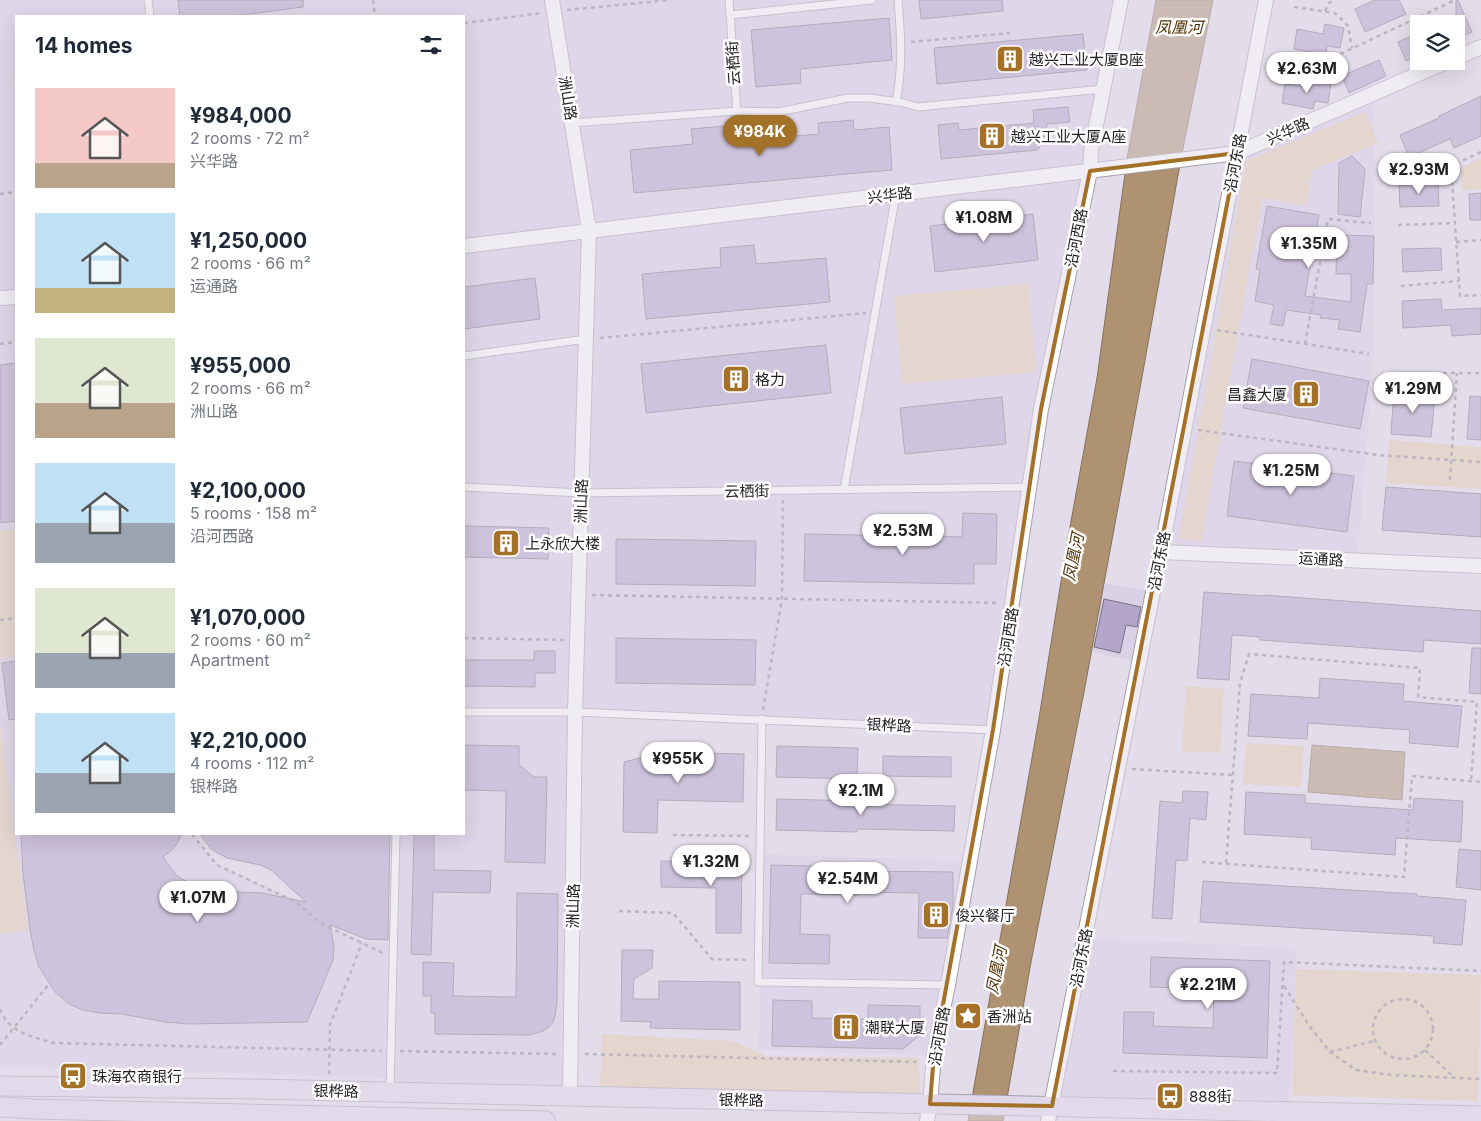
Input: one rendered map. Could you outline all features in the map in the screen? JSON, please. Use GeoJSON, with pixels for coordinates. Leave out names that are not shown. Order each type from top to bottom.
{"type":"FeatureCollection","features":[{"type":"Feature","properties":{"kind":"main road","name":"银桦路"},"geometry":{"type":"LineString","coordinates":[[0,1086],[570,1096],[928,1112],[1481,1116]]}},
{"type":"Feature","properties":{"kind":"main road","name":"银桦路"},"geometry":{"type":"LineString","coordinates":[[0,1107],[32,1110],[546,1121]]}},
{"type":"Feature","properties":{"kind":"street","name":"沿河西路"},"geometry":{"type":"LineString","coordinates":[[928,1112],[933,1062],[994,730],[1042,409],[1090,171],[1091,151],[1121,0]]}},
{"type":"Feature","properties":{"kind":"street","name":"沿河东路"},"geometry":{"type":"LineString","coordinates":[[1050,1114],[1161,552],[1266,0]]}},
{"type":"Feature","properties":{"kind":"street","name":"洲山路"},"geometry":{"type":"LineString","coordinates":[[553,6],[589,231],[575,712],[570,1096]]}},
{"type":"Feature","properties":{"kind":"street"},"geometry":{"type":"LineString","coordinates":[[1465,54],[1481,47]]}},
{"type":"Feature","properties":{"kind":"street","name":"兴华路"},"geometry":{"type":"LineString","coordinates":[[465,246],[1237,153],[1427,70]]}},
{"type":"Feature","properties":{"kind":"street"},"geometry":{"type":"LineString","coordinates":[[0,298],[15,297]]}},
{"type":"Feature","properties":{"kind":"street","name":"运通路"},"geometry":{"type":"LineString","coordinates":[[1161,552],[1481,566]]}},
{"type":"Feature","properties":{"kind":"lane"},"geometry":{"type":"LineString","coordinates":[[148,0],[150,15]]}},
{"type":"Feature","properties":{"kind":"lane","name":"云栖街"},"geometry":{"type":"LineString","coordinates":[[729,0],[737,111]]}},
{"type":"Feature","properties":{"kind":"lane"},"geometry":{"type":"LineString","coordinates":[[730,15],[872,0]]}},
{"type":"Feature","properties":{"kind":"lane"},"geometry":{"type":"LineString","coordinates":[[896,102],[900,80],[902,43],[898,0]]}},
{"type":"Feature","properties":{"kind":"lane"},"geometry":{"type":"LineString","coordinates":[[572,123],[737,111],[778,112],[848,98],[869,98],[918,107],[1103,89]]}},
{"type":"Feature","properties":{"kind":"lane"},"geometry":{"type":"LineString","coordinates":[[844,490],[896,194]]}},
{"type":"Feature","properties":{"kind":"lane"},"geometry":{"type":"LineString","coordinates":[[465,356],[586,339]]}},
{"type":"Feature","properties":{"kind":"lane","name":"云栖街"},"geometry":{"type":"LineString","coordinates":[[465,487],[582,493],[1031,488]]}},
{"type":"Feature","properties":{"kind":"lane","name":"银桦路"},"geometry":{"type":"LineString","coordinates":[[465,712],[575,712],[994,730]]}},
{"type":"Feature","properties":{"kind":"lane"},"geometry":{"type":"LineString","coordinates":[[762,720],[758,982],[948,984]]}},
{"type":"Feature","properties":{"kind":"lane"},"geometry":{"type":"LineString","coordinates":[[390,1092],[396,835]]}},
{"type":"Feature","properties":{"kind":"path"},"geometry":{"type":"LineString","coordinates":[[373,0],[376,15]]}},
{"type":"Feature","properties":{"kind":"path"},"geometry":{"type":"LineString","coordinates":[[465,23],[553,6],[670,0]]}},
{"type":"Feature","properties":{"kind":"path"},"geometry":{"type":"LineString","coordinates":[[1325,11],[1329,3],[1334,0]]}},
{"type":"Feature","properties":{"kind":"path"},"geometry":{"type":"LineString","coordinates":[[1288,62],[1317,65],[1455,0]]}},
{"type":"Feature","properties":{"kind":"path"},"geometry":{"type":"LineString","coordinates":[[1294,6],[1335,12],[1348,26],[1352,48]]}},
{"type":"Feature","properties":{"kind":"path"},"geometry":{"type":"LineString","coordinates":[[902,43],[1010,33]]}},
{"type":"Feature","properties":{"kind":"path"},"geometry":{"type":"LineString","coordinates":[[1398,168],[1451,166],[1481,152]]}},
{"type":"Feature","properties":{"kind":"path"},"geometry":{"type":"LineString","coordinates":[[1451,166],[1460,296],[1481,294]]}},
{"type":"Feature","properties":{"kind":"path"},"geometry":{"type":"LineString","coordinates":[[0,194],[15,192]]}},
{"type":"Feature","properties":{"kind":"path"},"geometry":{"type":"LineString","coordinates":[[1306,344],[1328,220],[1371,223]]}},
{"type":"Feature","properties":{"kind":"path"},"geometry":{"type":"LineString","coordinates":[[1398,225],[1455,223]]}},
{"type":"Feature","properties":{"kind":"path"},"geometry":{"type":"LineString","coordinates":[[1456,242],[1481,240]]}},
{"type":"Feature","properties":{"kind":"path"},"geometry":{"type":"LineString","coordinates":[[1401,286],[1459,282]]}},
{"type":"Feature","properties":{"kind":"path"},"geometry":{"type":"LineString","coordinates":[[586,339],[875,312]]}},
{"type":"Feature","properties":{"kind":"path"},"geometry":{"type":"LineString","coordinates":[[1204,328],[1369,354]]}},
{"type":"Feature","properties":{"kind":"path"},"geometry":{"type":"LineString","coordinates":[[0,344],[15,342]]}},
{"type":"Feature","properties":{"kind":"path"},"geometry":{"type":"LineString","coordinates":[[1403,373],[1481,373]]}},
{"type":"Feature","properties":{"kind":"path"},"geometry":{"type":"LineString","coordinates":[[1450,480],[1457,373]]}},
{"type":"Feature","properties":{"kind":"path"},"geometry":{"type":"LineString","coordinates":[[1184,428],[1378,455],[1481,462]]}},
{"type":"Feature","properties":{"kind":"path"},"geometry":{"type":"LineString","coordinates":[[762,720],[782,599],[783,491]]}},
{"type":"Feature","properties":{"kind":"path"},"geometry":{"type":"LineString","coordinates":[[579,595],[1013,603]]}},
{"type":"Feature","properties":{"kind":"path"},"geometry":{"type":"LineString","coordinates":[[0,620],[15,618]]}},
{"type":"Feature","properties":{"kind":"path"},"geometry":{"type":"LineString","coordinates":[[465,638],[577,641]]}},
{"type":"Feature","properties":{"kind":"path"},"geometry":{"type":"LineString","coordinates":[[1226,864],[1240,682],[1249,654],[1420,668],[1418,697],[1477,702],[1471,781]]}},
{"type":"Feature","properties":{"kind":"path"},"geometry":{"type":"LineString","coordinates":[[1118,769],[1232,775]]}},
{"type":"Feature","properties":{"kind":"path"},"geometry":{"type":"LineString","coordinates":[[1202,862],[1404,878],[1412,776],[1481,782]]}},
{"type":"Feature","properties":{"kind":"path"},"geometry":{"type":"LineString","coordinates":[[673,834],[760,836]]}},
{"type":"Feature","properties":{"kind":"path"},"geometry":{"type":"LineString","coordinates":[[193,835],[217,865],[296,902],[322,924],[393,958]]}},
{"type":"Feature","properties":{"kind":"path"},"geometry":{"type":"LineString","coordinates":[[619,911],[673,913],[712,960],[758,960]]}},
{"type":"Feature","properties":{"kind":"path"},"geometry":{"type":"LineString","coordinates":[[329,1091],[330,1025],[362,943]]}},
{"type":"Feature","properties":{"kind":"path"},"geometry":{"type":"LineString","coordinates":[[1113,1071],[1277,1073],[1284,962],[1481,971]]}},
{"type":"Feature","properties":{"kind":"path"},"geometry":{"type":"LineString","coordinates":[[0,1045],[49,984]]}},
{"type":"Feature","properties":{"kind":"path"},"geometry":{"type":"LineString","coordinates":[[1283,984],[1310,1027],[1330,1052],[1356,1070],[1390,1075],[1481,1079]]}},
{"type":"Feature","properties":{"kind":"path"},"geometry":{"type":"LineString","coordinates":[[1394,1000],[1413,1001],[1422,1006],[1432,1022],[1433,1032],[1431,1042],[1425,1050],[1417,1056],[1398,1060],[1380,1050],[1374,1042],[1372,1032],[1373,1021],[1377,1012],[1384,1005],[1394,1000]]}},
{"type":"Feature","properties":{"kind":"path"},"geometry":{"type":"LineString","coordinates":[[0,1009],[3,1019],[24,1035],[54,1043],[933,1062]]}},
{"type":"Feature","properties":{"kind":"path"},"geometry":{"type":"LineString","coordinates":[[1330,1052],[1374,1042]]}},
{"type":"Feature","properties":{"kind":"path"},"geometry":{"type":"LineString","coordinates":[[1425,1050],[1455,1078]]}},
{"type":"Feature","properties":{"kind":"highlighted area"},"geometry":{"type":"Polygon","coordinates":[[[1237,153],[1052,1106],[930,1104],[934,1054],[993,730],[1041,409],[1090,171],[1237,153]]]}},
{"type":"Feature","properties":{"kind":"shaded area"},"geometry":{"type":"Polygon","coordinates":[[[0,0],[144,0],[146,15],[15,15],[15,291],[0,292],[0,0]]]}},
{"type":"Feature","properties":{"kind":"shaded area"},"geometry":{"type":"Polygon","coordinates":[[[149,0],[1117,0],[993,729],[575,711],[570,1096],[390,1092],[390,1078],[0,1067],[0,299],[15,297],[15,835],[190,835],[217,864],[296,901],[322,924],[366,942],[393,943],[396,835],[465,835],[465,15],[151,15],[149,0]]]}},
{"type":"Feature","properties":{"kind":"shaded area"},"geometry":{"type":"Polygon","coordinates":[[[1375,101],[1374,349],[1358,555],[1169,546],[1241,157],[1375,101]]]}},
{"type":"Feature","properties":{"kind":"shaded area"},"geometry":{"type":"Polygon","coordinates":[[[1365,112],[1378,143],[1312,170],[1306,206],[1262,198],[1201,542],[1179,538],[1246,161],[1365,112]]]}},
{"type":"Feature","properties":{"kind":"shaded area"},"geometry":{"type":"Polygon","coordinates":[[[1481,158],[1481,189],[1462,190],[1461,168],[1481,158]]]}},
{"type":"Feature","properties":{"kind":"shaded area"},"geometry":{"type":"Polygon","coordinates":[[[1028,284],[1036,372],[902,384],[894,296],[1028,284]]]}},
{"type":"Feature","properties":{"kind":"shaded area"},"geometry":{"type":"Polygon","coordinates":[[[1389,440],[1481,447],[1481,489],[1386,483],[1389,440]]]}},
{"type":"Feature","properties":{"kind":"shaded area"},"geometry":{"type":"Polygon","coordinates":[[[15,529],[15,656],[0,659],[0,531],[15,529]]]}},
{"type":"Feature","properties":{"kind":"shaded area"},"geometry":{"type":"Polygon","coordinates":[[[1105,583],[1153,592],[1139,662],[1092,652],[1105,583]]]}},
{"type":"Feature","properties":{"kind":"shaded area"},"geometry":{"type":"Polygon","coordinates":[[[1186,686],[1224,689],[1220,753],[1182,751],[1186,686]]]}},
{"type":"Feature","properties":{"kind":"shaded area"},"geometry":{"type":"Polygon","coordinates":[[[0,723],[28,930],[0,934],[0,723]]]}},
{"type":"Feature","properties":{"kind":"shaded area"},"geometry":{"type":"Polygon","coordinates":[[[1246,743],[1304,746],[1301,787],[1243,784],[1246,743]]]}},
{"type":"Feature","properties":{"kind":"shaded area"},"geometry":{"type":"Polygon","coordinates":[[[760,854],[974,861],[929,1056],[759,1050],[760,854]]]}},
{"type":"Feature","properties":{"kind":"shaded area"},"geometry":{"type":"Polygon","coordinates":[[[1088,938],[1297,948],[1290,1109],[1055,1103],[1088,938]]]}},
{"type":"Feature","properties":{"kind":"shaded area"},"geometry":{"type":"Polygon","coordinates":[[[1296,969],[1481,975],[1478,1101],[1292,1095],[1296,969]]]}},
{"type":"Feature","properties":{"kind":"shaded area"},"geometry":{"type":"Polygon","coordinates":[[[602,1034],[733,1041],[766,1056],[919,1058],[920,1096],[600,1088],[602,1034]]]}},
{"type":"Feature","properties":{"kind":"water","name":"凤凰河"},"geometry":{"type":"Polygon","coordinates":[[[1156,0],[1213,0],[1182,153],[1084,692],[1031,962],[1003,1121],[968,1121],[1097,378],[1127,159],[1156,0]]]}},
{"type":"Feature","properties":{"kind":"water"},"geometry":{"type":"Polygon","coordinates":[[[1312,745],[1405,752],[1402,800],[1308,792],[1312,745]]]}},
{"type":"Feature","properties":{"kind":"building"},"geometry":{"type":"Polygon","coordinates":[[[178,0],[303,0],[303,7],[242,15],[180,15],[178,0]]]}},
{"type":"Feature","properties":{"kind":"building"},"geometry":{"type":"Polygon","coordinates":[[[919,0],[1002,0],[1003,11],[921,19],[919,0]]]}},
{"type":"Feature","properties":{"kind":"building"},"geometry":{"type":"Polygon","coordinates":[[[1375,0],[1399,0],[1406,14],[1365,32],[1355,9],[1375,0]]]}},
{"type":"Feature","properties":{"kind":"building"},"geometry":{"type":"Polygon","coordinates":[[[1456,0],[1458,0],[1465,15],[1456,15],[1456,0]]]}},
{"type":"Feature","properties":{"kind":"building"},"geometry":{"type":"Polygon","coordinates":[[[1465,16],[1472,32],[1465,35],[1465,16]]]}},
{"type":"Feature","properties":{"kind":"building"},"geometry":{"type":"Polygon","coordinates":[[[889,18],[892,60],[800,69],[801,83],[756,87],[751,30],[889,18]]]}},
{"type":"Feature","properties":{"kind":"building"},"geometry":{"type":"Polygon","coordinates":[[[1325,24],[1344,28],[1340,48],[1327,46],[1326,55],[1294,49],[1297,29],[1323,34],[1325,24]]]}},
{"type":"Feature","properties":{"kind":"building","name":"越兴工业大厦B座"},"geometry":{"type":"Polygon","coordinates":[[[1083,34],[1087,70],[937,84],[934,48],[1083,34]]]}},
{"type":"Feature","properties":{"kind":"building"},"geometry":{"type":"Polygon","coordinates":[[[1410,37],[1410,59],[1406,61],[1398,42],[1410,37]]]}},
{"type":"Feature","properties":{"kind":"building"},"geometry":{"type":"Polygon","coordinates":[[[1379,60],[1386,76],[1349,93],[1342,76],[1379,60]]]}},
{"type":"Feature","properties":{"kind":"building"},"geometry":{"type":"Polygon","coordinates":[[[1312,79],[1331,82],[1328,103],[1315,101],[1313,109],[1282,103],[1285,84],[1310,88],[1312,79]]]}},
{"type":"Feature","properties":{"kind":"building"},"geometry":{"type":"Polygon","coordinates":[[[1481,96],[1481,136],[1454,148],[1450,139],[1409,157],[1400,135],[1439,118],[1439,116],[1481,96]]]}},
{"type":"Feature","properties":{"kind":"building","name":"越兴工业大厦A座"},"geometry":{"type":"Polygon","coordinates":[[[1068,107],[1070,122],[1047,124],[1044,142],[1037,150],[941,159],[938,125],[958,123],[959,130],[1034,123],[1033,110],[1068,107]]]}},
{"type":"Feature","properties":{"kind":"building"},"geometry":{"type":"Polygon","coordinates":[[[853,120],[854,130],[889,127],[892,170],[634,193],[630,150],[693,144],[691,129],[747,124],[748,140],[819,134],[818,123],[853,120]]]}},
{"type":"Feature","properties":{"kind":"building"},"geometry":{"type":"Polygon","coordinates":[[[1352,156],[1365,169],[1360,217],[1338,214],[1339,163],[1352,156]]]}},
{"type":"Feature","properties":{"kind":"building"},"geometry":{"type":"Polygon","coordinates":[[[1438,183],[1439,206],[1400,207],[1399,185],[1438,183]]]}},
{"type":"Feature","properties":{"kind":"building"},"geometry":{"type":"Polygon","coordinates":[[[1481,193],[1481,220],[1470,220],[1469,194],[1481,193]]]}},
{"type":"Feature","properties":{"kind":"building"},"geometry":{"type":"Polygon","coordinates":[[[1267,206],[1319,215],[1305,296],[1351,302],[1351,274],[1336,274],[1337,235],[1374,236],[1373,284],[1367,284],[1360,332],[1338,329],[1340,320],[1320,318],[1321,315],[1286,310],[1283,326],[1270,324],[1274,305],[1255,301],[1260,270],[1256,269],[1267,206]]]}},
{"type":"Feature","properties":{"kind":"building"},"geometry":{"type":"Polygon","coordinates":[[[1033,214],[1038,260],[935,272],[930,226],[1033,214]]]}},
{"type":"Feature","properties":{"kind":"building"},"geometry":{"type":"Polygon","coordinates":[[[754,245],[756,264],[826,258],[830,302],[646,319],[642,274],[721,267],[720,248],[754,245]]]}},
{"type":"Feature","properties":{"kind":"building"},"geometry":{"type":"Polygon","coordinates":[[[1441,248],[1442,270],[1403,272],[1402,249],[1441,248]]]}},
{"type":"Feature","properties":{"kind":"building"},"geometry":{"type":"Polygon","coordinates":[[[535,278],[540,319],[465,329],[465,287],[535,278]]]}},
{"type":"Feature","properties":{"kind":"building"},"geometry":{"type":"Polygon","coordinates":[[[1441,299],[1442,310],[1481,308],[1481,334],[1452,336],[1451,325],[1403,328],[1402,301],[1441,299]]]}},
{"type":"Feature","properties":{"kind":"building","name":"格力"},"geometry":{"type":"Polygon","coordinates":[[[826,345],[831,393],[646,413],[641,364],[826,345]]]}},
{"type":"Feature","properties":{"kind":"building","name":"昌鑫大厦"},"geometry":{"type":"Polygon","coordinates":[[[1252,359],[1369,381],[1360,429],[1243,408],[1252,359]]]}},
{"type":"Feature","properties":{"kind":"building"},"geometry":{"type":"Polygon","coordinates":[[[15,363],[15,521],[0,523],[0,365],[15,363]]]}},
{"type":"Feature","properties":{"kind":"building"},"geometry":{"type":"Polygon","coordinates":[[[1394,391],[1435,395],[1431,437],[1391,434],[1394,391]]]}},
{"type":"Feature","properties":{"kind":"building"},"geometry":{"type":"Polygon","coordinates":[[[1470,396],[1481,397],[1481,440],[1467,439],[1470,396]]]}},
{"type":"Feature","properties":{"kind":"building"},"geometry":{"type":"Polygon","coordinates":[[[1002,397],[1006,444],[905,454],[900,408],[1002,397]]]}},
{"type":"Feature","properties":{"kind":"building"},"geometry":{"type":"Polygon","coordinates":[[[1234,461],[1354,476],[1347,532],[1227,516],[1234,461]]]}},
{"type":"Feature","properties":{"kind":"building"},"geometry":{"type":"Polygon","coordinates":[[[1386,487],[1481,494],[1481,537],[1382,530],[1386,487]]]}},
{"type":"Feature","properties":{"kind":"building"},"geometry":{"type":"Polygon","coordinates":[[[963,513],[997,514],[996,564],[974,564],[974,584],[804,581],[805,534],[962,537],[963,513]]]}},
{"type":"Feature","properties":{"kind":"building","name":"上永欣大楼"},"geometry":{"type":"Polygon","coordinates":[[[465,526],[549,528],[548,559],[465,557],[465,526]]]}},
{"type":"Feature","properties":{"kind":"building"},"geometry":{"type":"Polygon","coordinates":[[[616,539],[756,541],[755,586],[616,584],[616,539]]]}},
{"type":"Feature","properties":{"kind":"building"},"geometry":{"type":"Polygon","coordinates":[[[1204,592],[1481,611],[1481,644],[1424,640],[1423,652],[1260,640],[1260,637],[1232,635],[1229,680],[1197,678],[1204,592]]]}},
{"type":"Feature","properties":{"kind":"building"},"geometry":{"type":"Polygon","coordinates":[[[1104,599],[1141,607],[1137,627],[1126,625],[1120,653],[1094,647],[1104,599]]]}},
{"type":"Feature","properties":{"kind":"building"},"geometry":{"type":"Polygon","coordinates":[[[616,638],[756,640],[755,685],[616,683],[616,638]]]}},
{"type":"Feature","properties":{"kind":"building"},"geometry":{"type":"Polygon","coordinates":[[[1472,648],[1481,648],[1481,694],[1469,693],[1472,648]]]}},
{"type":"Feature","properties":{"kind":"building"},"geometry":{"type":"Polygon","coordinates":[[[534,651],[555,651],[555,673],[535,673],[535,687],[465,686],[465,660],[534,660],[534,651]]]}},
{"type":"Feature","properties":{"kind":"building"},"geometry":{"type":"Polygon","coordinates":[[[15,661],[15,719],[9,720],[2,663],[15,661]]]}},
{"type":"Feature","properties":{"kind":"building"},"geometry":{"type":"Polygon","coordinates":[[[1320,678],[1404,684],[1403,701],[1462,706],[1458,747],[1409,743],[1410,730],[1308,723],[1307,739],[1248,736],[1251,694],[1319,698],[1320,678]]]}},
{"type":"Feature","properties":{"kind":"building"},"geometry":{"type":"Polygon","coordinates":[[[465,745],[519,746],[519,765],[534,777],[547,777],[545,863],[505,862],[506,791],[465,790],[465,745]]]}},
{"type":"Feature","properties":{"kind":"building"},"geometry":{"type":"Polygon","coordinates":[[[777,746],[858,748],[857,779],[776,777],[777,746]]]}},
{"type":"Feature","properties":{"kind":"building"},"geometry":{"type":"Polygon","coordinates":[[[663,752],[744,754],[743,802],[658,800],[657,833],[623,832],[624,762],[663,752]]]}},
{"type":"Feature","properties":{"kind":"building"},"geometry":{"type":"Polygon","coordinates":[[[883,756],[951,757],[951,777],[883,776],[883,756]]]}},
{"type":"Feature","properties":{"kind":"building"},"geometry":{"type":"Polygon","coordinates":[[[1183,791],[1208,792],[1206,820],[1190,818],[1187,861],[1176,860],[1172,919],[1152,918],[1160,801],[1182,803],[1183,791]]]}},
{"type":"Feature","properties":{"kind":"building"},"geometry":{"type":"Polygon","coordinates":[[[1246,792],[1305,795],[1305,803],[1413,810],[1414,798],[1463,801],[1461,842],[1396,838],[1395,855],[1311,849],[1312,838],[1244,834],[1246,792]]]}},
{"type":"Feature","properties":{"kind":"building"},"geometry":{"type":"Polygon","coordinates":[[[777,799],[858,801],[858,804],[955,806],[954,831],[857,829],[857,832],[776,830],[777,799]]]}},
{"type":"Feature","properties":{"kind":"building"},"geometry":{"type":"Polygon","coordinates":[[[21,835],[181,835],[172,850],[163,857],[176,875],[193,886],[212,891],[262,893],[306,902],[271,870],[260,865],[227,858],[211,849],[201,835],[390,835],[388,940],[366,939],[330,925],[334,947],[333,960],[307,1022],[189,1024],[165,1022],[122,1014],[99,1013],[83,1010],[69,1004],[55,992],[39,967],[30,929],[23,874],[21,835]]]}},
{"type":"Feature","properties":{"kind":"building"},"geometry":{"type":"Polygon","coordinates":[[[414,835],[434,835],[434,870],[491,871],[490,893],[433,892],[431,955],[411,954],[414,835]]]}},
{"type":"Feature","properties":{"kind":"building"},"geometry":{"type":"Polygon","coordinates":[[[1459,849],[1481,851],[1481,890],[1456,887],[1459,849]]]}},
{"type":"Feature","properties":{"kind":"building"},"geometry":{"type":"Polygon","coordinates":[[[661,861],[742,862],[741,933],[716,933],[716,888],[661,887],[661,861]]]}},
{"type":"Feature","properties":{"kind":"building"},"geometry":{"type":"Polygon","coordinates":[[[771,865],[858,867],[858,871],[953,872],[953,907],[947,938],[918,938],[919,893],[857,892],[857,895],[801,894],[800,934],[830,935],[829,964],[769,963],[771,865]]]}},
{"type":"Feature","properties":{"kind":"building"},"geometry":{"type":"Polygon","coordinates":[[[1203,881],[1417,894],[1417,896],[1466,900],[1462,945],[1433,943],[1434,936],[1200,922],[1203,881]]]}},
{"type":"Feature","properties":{"kind":"building"},"geometry":{"type":"Polygon","coordinates":[[[517,893],[558,894],[557,1002],[553,1022],[543,1031],[530,1035],[435,1034],[435,1013],[431,1013],[431,996],[423,996],[423,962],[454,963],[453,996],[516,997],[517,893]]]}},
{"type":"Feature","properties":{"kind":"building"},"geometry":{"type":"Polygon","coordinates":[[[622,950],[653,950],[652,968],[634,979],[633,999],[659,999],[659,981],[740,982],[740,1030],[650,1028],[651,1022],[621,1021],[622,950]]]}},
{"type":"Feature","properties":{"kind":"building"},"geometry":{"type":"Polygon","coordinates":[[[1151,957],[1270,961],[1267,1058],[1123,1053],[1124,1012],[1154,1012],[1153,1026],[1213,1028],[1214,989],[1150,987],[1151,957]]]}},
{"type":"Feature","properties":{"kind":"building","name":"潮联大厦"},"geometry":{"type":"Polygon","coordinates":[[[773,1000],[812,1001],[812,1018],[868,1019],[868,1005],[920,1006],[920,1035],[903,1049],[772,1046],[773,1000]]]}},
{"type":"Feature","properties":{"kind":"place","name":"越兴工业大厦B座"},"geometry":{"type":"Point","coordinates":[1010,59]}},
{"type":"Feature","properties":{"kind":"place","name":"越兴工业大厦A座"},"geometry":{"type":"Point","coordinates":[992,136]}},
{"type":"Feature","properties":{"kind":"place","name":"格力"},"geometry":{"type":"Point","coordinates":[736,379]}},
{"type":"Feature","properties":{"kind":"place","name":"昌鑫大厦"},"geometry":{"type":"Point","coordinates":[1306,394]}},
{"type":"Feature","properties":{"kind":"place","name":"上永欣大楼"},"geometry":{"type":"Point","coordinates":[506,543]}},
{"type":"Feature","properties":{"kind":"place","name":"俊兴餐厅"},"geometry":{"type":"Point","coordinates":[936,915]}},
{"type":"Feature","properties":{"kind":"place","name":"香洲站"},"geometry":{"type":"Point","coordinates":[968,1016]}},
{"type":"Feature","properties":{"kind":"place","name":"潮联大厦"},"geometry":{"type":"Point","coordinates":[846,1027]}},
{"type":"Feature","properties":{"kind":"place","name":"珠海农商银行"},"geometry":{"type":"Point","coordinates":[73,1076]}},
{"type":"Feature","properties":{"kind":"place","name":"888街"},"geometry":{"type":"Point","coordinates":[1170,1096]}}]}
